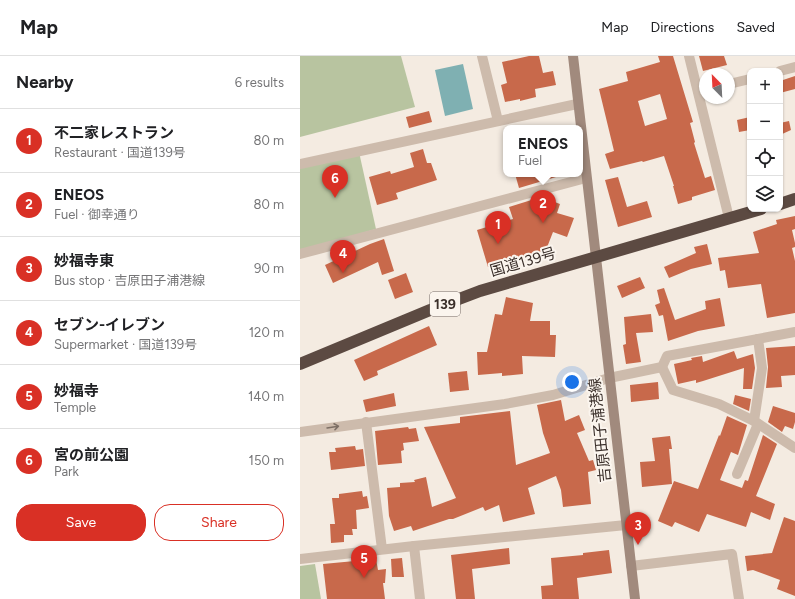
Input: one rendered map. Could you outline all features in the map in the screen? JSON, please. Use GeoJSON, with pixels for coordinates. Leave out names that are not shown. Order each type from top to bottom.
{"type":"FeatureCollection","features":[{"type":"Feature","properties":{"kind":"highway"},"geometry":{"type":"LineString","coordinates":[[783,203],[795,199]]}},
{"type":"Feature","properties":{"kind":"highway","name":"国道139号"},"geometry":{"type":"LineString","coordinates":[[301,361],[480,291],[750,212]]}},
{"type":"Feature","properties":{"kind":"main road","name":"吉原田子浦港線"},"geometry":{"type":"LineString","coordinates":[[572,56],[580,125]]}},
{"type":"Feature","properties":{"kind":"main road","name":"吉原田子浦港線"},"geometry":{"type":"LineString","coordinates":[[583,150],[635,599]]}},
{"type":"Feature","properties":{"kind":"street"},"geometry":{"type":"LineString","coordinates":[[482,56],[498,121]]}},
{"type":"Feature","properties":{"kind":"street"},"geometry":{"type":"LineString","coordinates":[[689,56],[699,83]]}},
{"type":"Feature","properties":{"kind":"street"},"geometry":{"type":"LineString","coordinates":[[783,70],[795,67]]}},
{"type":"Feature","properties":{"kind":"street"},"geometry":{"type":"LineString","coordinates":[[735,83],[747,80]]}},
{"type":"Feature","properties":{"kind":"street"},"geometry":{"type":"LineString","coordinates":[[300,164],[578,104]]}},
{"type":"Feature","properties":{"kind":"street"},"geometry":{"type":"LineString","coordinates":[[705,104],[729,218]]}},
{"type":"Feature","properties":{"kind":"street"},"geometry":{"type":"LineString","coordinates":[[300,254],[586,178]]}},
{"type":"Feature","properties":{"kind":"street"},"geometry":{"type":"LineString","coordinates":[[662,367],[667,356],[795,332]]}},
{"type":"Feature","properties":{"kind":"street"},"geometry":{"type":"LineString","coordinates":[[737,474],[756,422],[762,368],[758,339]]}},
{"type":"Feature","properties":{"kind":"street"},"geometry":{"type":"LineString","coordinates":[[300,432],[505,404],[553,395],[610,378],[662,367]]}},
{"type":"Feature","properties":{"kind":"street"},"geometry":{"type":"LineString","coordinates":[[662,367],[673,390],[719,404],[756,422],[795,448]]}},
{"type":"Feature","properties":{"kind":"street"},"geometry":{"type":"LineString","coordinates":[[366,422],[382,550]]}},
{"type":"Feature","properties":{"kind":"street"},"geometry":{"type":"LineString","coordinates":[[300,559],[626,525]]}},
{"type":"Feature","properties":{"kind":"street"},"geometry":{"type":"LineString","coordinates":[[414,546],[420,599]]}},
{"type":"Feature","properties":{"kind":"street"},"geometry":{"type":"LineString","coordinates":[[631,566],[732,554],[739,599]]}},
{"type":"Feature","properties":{"kind":"green space"},"geometry":{"type":"Polygon","coordinates":[[[300,56],[401,56],[415,107],[300,137],[300,56]]]}},
{"type":"Feature","properties":{"kind":"green space"},"geometry":{"type":"Polygon","coordinates":[[[359,152],[376,229],[300,251],[300,167],[359,152]]]}},
{"type":"Feature","properties":{"kind":"green space"},"geometry":{"type":"Polygon","coordinates":[[[315,564],[321,599],[300,599],[300,566],[315,564]]]}},
{"type":"Feature","properties":{"kind":"water"},"geometry":{"type":"Polygon","coordinates":[[[463,64],[473,109],[445,116],[435,70],[463,64]]]}},
{"type":"Feature","properties":{"kind":"building"},"geometry":{"type":"Polygon","coordinates":[[[529,56],[539,56],[543,73],[553,71],[556,85],[535,89],[536,97],[520,101],[520,99],[505,102],[501,85],[507,83],[502,62],[529,56]]]}},
{"type":"Feature","properties":{"kind":"building"},"geometry":{"type":"Polygon","coordinates":[[[658,56],[673,56],[693,122],[690,123],[694,143],[705,178],[711,176],[715,190],[692,197],[692,200],[678,204],[664,156],[610,169],[605,154],[614,151],[599,89],[628,81],[626,72],[660,62],[658,56]],[[660,94],[638,101],[645,126],[667,119],[660,94]]]}},
{"type":"Feature","properties":{"kind":"building"},"geometry":{"type":"Polygon","coordinates":[[[699,56],[724,56],[727,65],[715,68],[702,68],[699,56]]]}},
{"type":"Feature","properties":{"kind":"building"},"geometry":{"type":"Polygon","coordinates":[[[795,76],[795,89],[783,92],[783,80],[795,76]]]}},
{"type":"Feature","properties":{"kind":"building"},"geometry":{"type":"Polygon","coordinates":[[[429,111],[432,122],[409,128],[406,117],[429,111]]]}},
{"type":"Feature","properties":{"kind":"building"},"geometry":{"type":"Polygon","coordinates":[[[747,118],[747,131],[739,132],[737,120],[747,118]]]}},
{"type":"Feature","properties":{"kind":"building"},"geometry":{"type":"Polygon","coordinates":[[[789,121],[791,130],[783,134],[783,122],[789,121]]]}},
{"type":"Feature","properties":{"kind":"building"},"geometry":{"type":"Polygon","coordinates":[[[423,149],[427,163],[431,163],[437,180],[396,193],[398,199],[377,205],[369,177],[390,171],[391,174],[414,167],[410,153],[423,149]]]}},
{"type":"Feature","properties":{"kind":"building"},"geometry":{"type":"Polygon","coordinates":[[[516,177],[556,177],[519,188],[516,177]]]}},
{"type":"Feature","properties":{"kind":"building"},"geometry":{"type":"Polygon","coordinates":[[[618,177],[627,207],[647,201],[652,217],[618,227],[605,180],[618,177]]]}},
{"type":"Feature","properties":{"kind":"building"},"geometry":{"type":"Polygon","coordinates":[[[541,197],[560,204],[557,213],[574,218],[567,237],[553,232],[546,250],[488,267],[477,230],[513,219],[509,207],[541,197]]]}},
{"type":"Feature","properties":{"kind":"building"},"geometry":{"type":"Polygon","coordinates":[[[795,216],[795,229],[792,230],[795,247],[792,248],[795,261],[795,313],[767,318],[761,284],[728,288],[725,270],[720,271],[718,258],[759,253],[753,232],[777,224],[776,220],[795,216]]]}},
{"type":"Feature","properties":{"kind":"building"},"geometry":{"type":"Polygon","coordinates":[[[384,239],[394,271],[382,275],[378,262],[333,283],[325,265],[384,239]]]}},
{"type":"Feature","properties":{"kind":"building"},"geometry":{"type":"Polygon","coordinates":[[[707,244],[712,264],[691,269],[669,278],[664,267],[696,253],[694,247],[707,244]]]}},
{"type":"Feature","properties":{"kind":"building"},"geometry":{"type":"Polygon","coordinates":[[[406,273],[413,292],[395,299],[388,280],[406,273]]]}},
{"type":"Feature","properties":{"kind":"building"},"geometry":{"type":"Polygon","coordinates":[[[640,277],[645,288],[622,298],[617,286],[640,277]]]}},
{"type":"Feature","properties":{"kind":"building"},"geometry":{"type":"Polygon","coordinates":[[[664,288],[675,320],[706,309],[705,301],[720,298],[725,326],[698,331],[668,341],[663,315],[659,316],[655,305],[660,303],[657,290],[664,288]]]}},
{"type":"Feature","properties":{"kind":"building"},"geometry":{"type":"Polygon","coordinates":[[[506,297],[533,303],[530,321],[550,321],[550,335],[556,335],[555,357],[522,356],[523,374],[502,376],[502,373],[478,375],[477,352],[487,352],[495,314],[502,315],[506,297]]]}},
{"type":"Feature","properties":{"kind":"building"},"geometry":{"type":"Polygon","coordinates":[[[651,314],[653,332],[636,333],[641,362],[626,364],[623,345],[626,344],[624,317],[651,314]]]}},
{"type":"Feature","properties":{"kind":"building"},"geometry":{"type":"Polygon","coordinates":[[[429,326],[437,345],[377,371],[378,375],[364,381],[354,360],[429,326]]]}},
{"type":"Feature","properties":{"kind":"building"},"geometry":{"type":"Polygon","coordinates":[[[795,346],[795,375],[781,376],[782,387],[766,388],[768,367],[766,348],[795,346]]]}},
{"type":"Feature","properties":{"kind":"building"},"geometry":{"type":"Polygon","coordinates":[[[734,351],[737,359],[753,354],[755,368],[752,389],[743,389],[744,368],[696,383],[696,380],[678,384],[674,364],[702,356],[703,362],[734,351]]]}},
{"type":"Feature","properties":{"kind":"building"},"geometry":{"type":"Polygon","coordinates":[[[467,371],[469,390],[450,392],[448,373],[467,371]]]}},
{"type":"Feature","properties":{"kind":"building"},"geometry":{"type":"Polygon","coordinates":[[[658,382],[659,399],[631,402],[630,385],[658,382]]]}},
{"type":"Feature","properties":{"kind":"building"},"geometry":{"type":"Polygon","coordinates":[[[394,393],[396,406],[366,412],[363,400],[394,393]]]}},
{"type":"Feature","properties":{"kind":"building"},"geometry":{"type":"Polygon","coordinates":[[[735,395],[751,399],[749,411],[733,404],[735,395]]]}},
{"type":"Feature","properties":{"kind":"building"},"geometry":{"type":"Polygon","coordinates":[[[561,400],[565,421],[579,415],[585,430],[577,433],[589,461],[593,460],[596,470],[588,472],[591,504],[563,507],[561,490],[556,476],[528,488],[535,514],[503,522],[499,505],[485,511],[483,507],[453,519],[413,531],[411,526],[394,531],[389,516],[387,488],[400,487],[400,483],[415,482],[414,480],[426,477],[432,507],[456,498],[424,427],[460,423],[460,417],[510,411],[516,465],[550,453],[543,433],[537,405],[561,400]]]}},
{"type":"Feature","properties":{"kind":"building"},"geometry":{"type":"Polygon","coordinates":[[[773,406],[795,413],[793,429],[785,426],[782,432],[768,422],[773,406]]]}},
{"type":"Feature","properties":{"kind":"building"},"geometry":{"type":"Polygon","coordinates":[[[727,416],[747,425],[738,455],[731,452],[720,480],[742,488],[745,480],[748,481],[763,435],[777,444],[756,496],[775,504],[770,520],[751,512],[746,527],[707,514],[699,532],[675,522],[672,527],[658,521],[674,481],[698,489],[727,416]]]}},
{"type":"Feature","properties":{"kind":"building"},"geometry":{"type":"Polygon","coordinates":[[[408,427],[409,429],[416,428],[419,441],[403,443],[404,450],[401,451],[402,463],[378,465],[375,431],[408,427]]]}},
{"type":"Feature","properties":{"kind":"building"},"geometry":{"type":"Polygon","coordinates":[[[670,436],[672,449],[669,449],[672,484],[642,487],[640,462],[655,461],[652,438],[670,436]]]}},
{"type":"Feature","properties":{"kind":"building"},"geometry":{"type":"Polygon","coordinates":[[[355,446],[356,450],[363,449],[365,466],[331,470],[329,452],[336,452],[335,448],[355,446]]]}},
{"type":"Feature","properties":{"kind":"building"},"geometry":{"type":"Polygon","coordinates":[[[362,491],[363,497],[367,496],[369,508],[356,510],[357,529],[352,529],[353,535],[344,535],[344,542],[331,543],[330,524],[335,524],[332,498],[339,498],[339,494],[362,491]]]}},
{"type":"Feature","properties":{"kind":"building"},"geometry":{"type":"Polygon","coordinates":[[[784,517],[795,521],[795,596],[777,589],[780,580],[753,570],[747,571],[745,556],[772,553],[784,517]]]}},
{"type":"Feature","properties":{"kind":"building"},"geometry":{"type":"Polygon","coordinates":[[[509,548],[510,564],[472,569],[475,599],[456,599],[451,555],[509,548]]]}},
{"type":"Feature","properties":{"kind":"building"},"geometry":{"type":"Polygon","coordinates":[[[609,550],[612,573],[577,578],[579,599],[542,599],[541,586],[553,585],[551,558],[583,555],[583,553],[609,550]]]}},
{"type":"Feature","properties":{"kind":"building"},"geometry":{"type":"Polygon","coordinates":[[[402,558],[404,577],[392,577],[391,559],[402,558]]]}},
{"type":"Feature","properties":{"kind":"building"},"geometry":{"type":"Polygon","coordinates":[[[376,559],[378,570],[386,569],[385,583],[383,583],[385,599],[327,599],[323,564],[376,559]]]}},
{"type":"Feature","properties":{"kind":"place","name":"宮の前公園"},"geometry":{"type":"Point","coordinates":[335,198]}},
{"type":"Feature","properties":{"kind":"place","name":"ENEOS"},"geometry":{"type":"Point","coordinates":[543,223]}},
{"type":"Feature","properties":{"kind":"place","name":"不二家レストラン"},"geometry":{"type":"Point","coordinates":[498,244]}},
{"type":"Feature","properties":{"kind":"place","name":"セブン-イレブン"},"geometry":{"type":"Point","coordinates":[343,273]}},
{"type":"Feature","properties":{"kind":"place","name":"妙福寺東"},"geometry":{"type":"Point","coordinates":[638,545]}},
{"type":"Feature","properties":{"kind":"place","name":"妙福寺"},"geometry":{"type":"Point","coordinates":[364,578]}}]}
